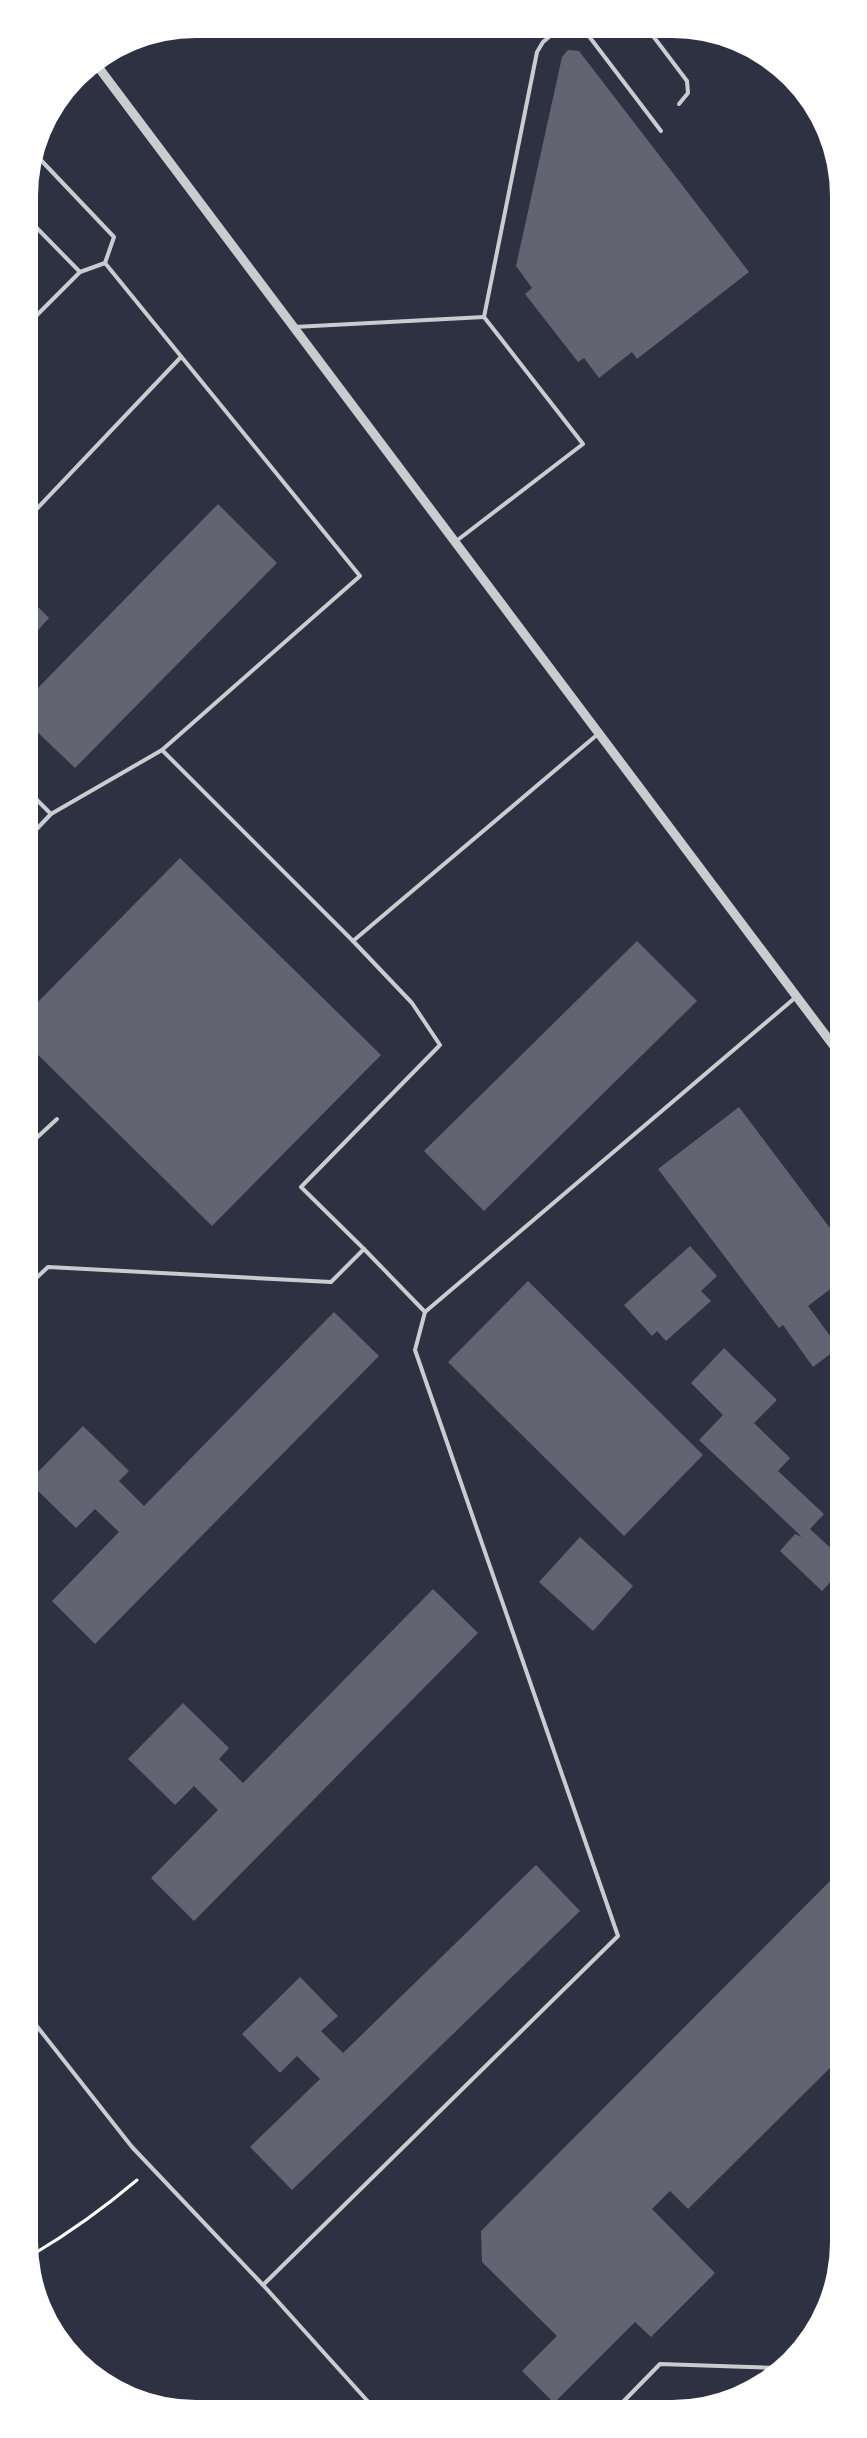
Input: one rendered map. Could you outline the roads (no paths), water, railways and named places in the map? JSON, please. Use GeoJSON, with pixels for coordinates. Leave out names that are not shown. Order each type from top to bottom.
{"type":"FeatureCollection","features":[{"type":"Feature","properties":{"kind":"street"},"geometry":{"type":"LineString","coordinates":[[100,69],[830,1041]]}},
{"type":"Feature","properties":{"kind":"lane"},"geometry":{"type":"LineString","coordinates":[[456,542],[582,444],[484,317],[537,52],[548,38]]}},
{"type":"Feature","properties":{"kind":"lane"},"geometry":{"type":"LineString","coordinates":[[590,38],[661,131]]}},
{"type":"Feature","properties":{"kind":"lane"},"geometry":{"type":"LineString","coordinates":[[655,38],[687,81],[688,93],[679,104]]}},
{"type":"Feature","properties":{"kind":"lane"},"geometry":{"type":"LineString","coordinates":[[42,161],[114,237],[105,263]]}},
{"type":"Feature","properties":{"kind":"lane"},"geometry":{"type":"LineString","coordinates":[[38,229],[80,272]]}},
{"type":"Feature","properties":{"kind":"lane"},"geometry":{"type":"LineString","coordinates":[[38,314],[80,272],[105,263]]}},
{"type":"Feature","properties":{"kind":"lane"},"geometry":{"type":"LineString","coordinates":[[38,828],[51,814],[162,750],[360,576],[105,263]]}},
{"type":"Feature","properties":{"kind":"lane"},"geometry":{"type":"LineString","coordinates":[[293,327],[484,317]]}},
{"type":"Feature","properties":{"kind":"lane"},"geometry":{"type":"LineString","coordinates":[[38,508],[181,357]]}},
{"type":"Feature","properties":{"kind":"lane"},"geometry":{"type":"LineString","coordinates":[[353,940],[599,734]]}},
{"type":"Feature","properties":{"kind":"lane"},"geometry":{"type":"LineString","coordinates":[[162,750],[353,940],[412,1003],[440,1045],[301,1187],[425,1312]]}},
{"type":"Feature","properties":{"kind":"lane"},"geometry":{"type":"LineString","coordinates":[[38,801],[51,814]]}},
{"type":"Feature","properties":{"kind":"lane"},"geometry":{"type":"LineString","coordinates":[[263,2285],[618,1936],[415,1350],[425,1312],[796,996]]}},
{"type":"Feature","properties":{"kind":"lane"},"geometry":{"type":"LineString","coordinates":[[38,1137],[57,1119]]}},
{"type":"Feature","properties":{"kind":"lane"},"geometry":{"type":"LineString","coordinates":[[38,1276],[48,1267],[331,1282],[364,1249]]}},
{"type":"Feature","properties":{"kind":"lane"},"geometry":{"type":"LineString","coordinates":[[38,2028],[132,2148],[263,2285],[367,2400]]}},
{"type":"Feature","properties":{"kind":"lane"},"geometry":{"type":"LineString","coordinates":[[625,2400],[660,2364],[767,2368]]}}]}
